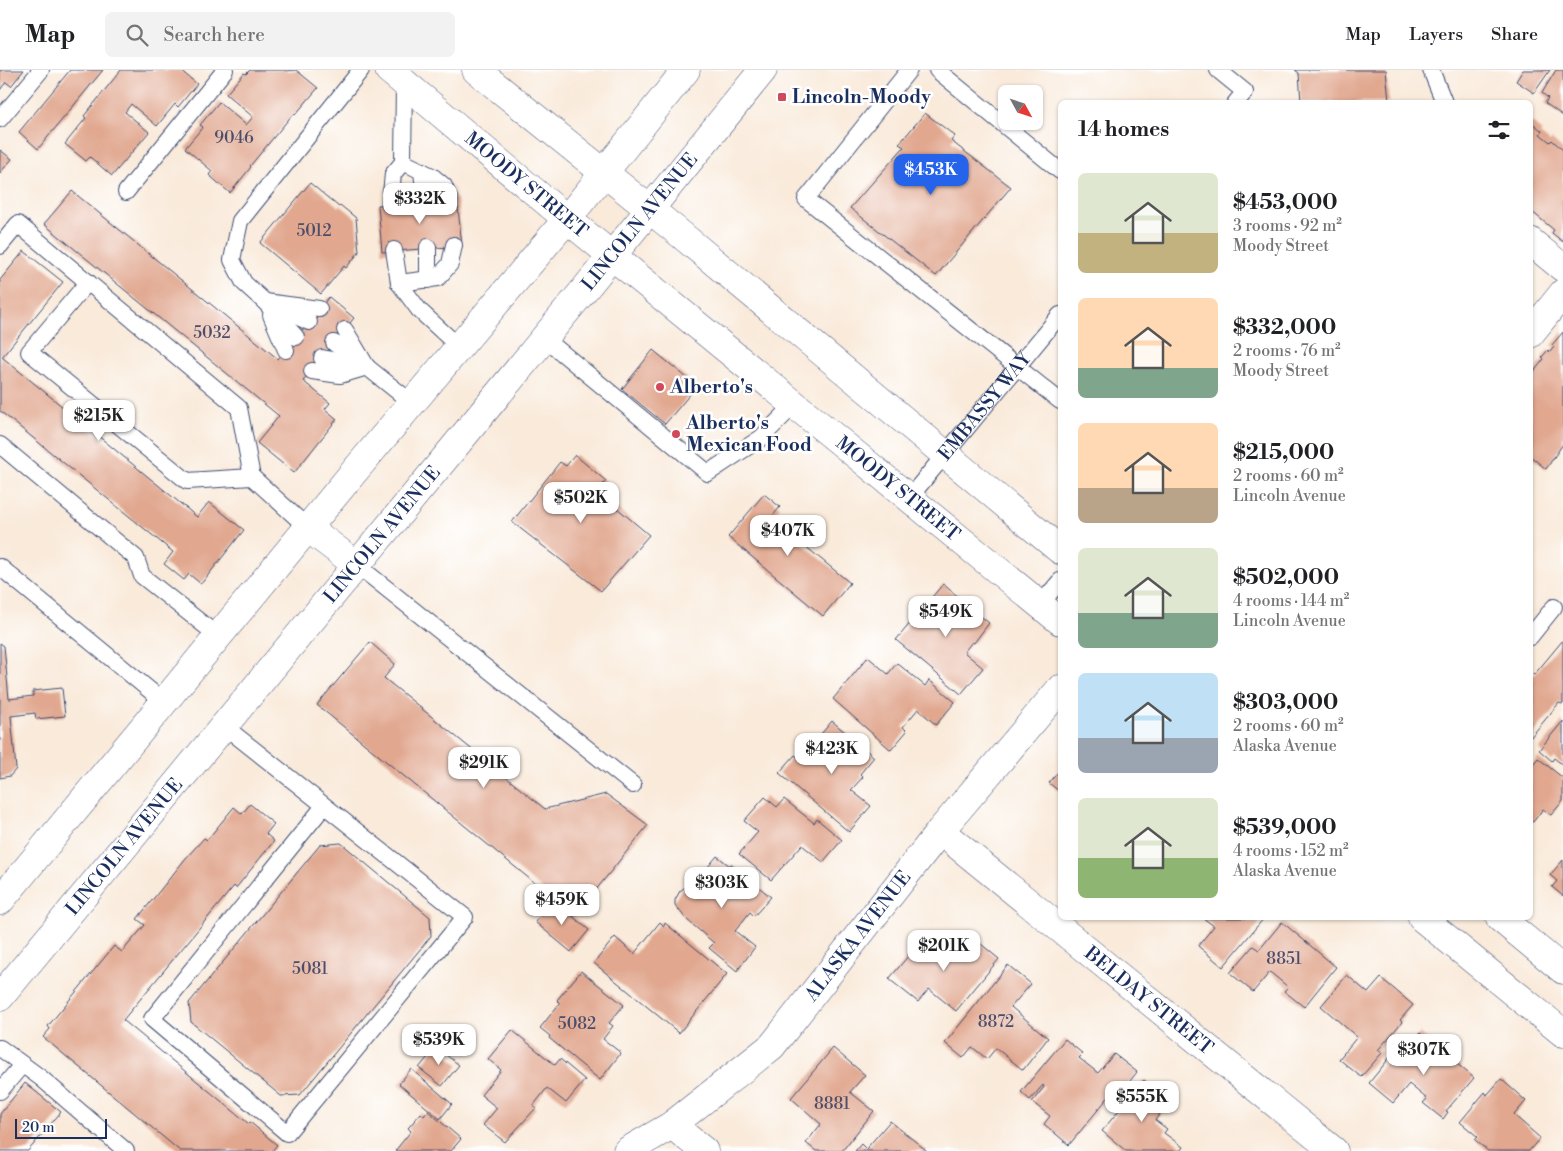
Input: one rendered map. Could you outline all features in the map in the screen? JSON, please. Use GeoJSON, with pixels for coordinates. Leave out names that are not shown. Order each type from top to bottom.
{"type":"FeatureCollection","features":[{"type":"Feature","properties":{"kind":"main road"},"geometry":{"type":"LineString","coordinates":[[476,70],[650,209],[1058,548]]}},
{"type":"Feature","properties":{"kind":"main road"},"geometry":{"type":"LineString","coordinates":[[0,901],[218,636],[567,219],[686,70]]}},
{"type":"Feature","properties":{"kind":"main road","name":"LINCOLN AVENUE"},"geometry":{"type":"LineString","coordinates":[[0,997],[613,255],[763,70]]}},
{"type":"Feature","properties":{"kind":"main road","name":"MOODY STREET"},"geometry":{"type":"LineString","coordinates":[[396,77],[1050,613]]}},
{"type":"Feature","properties":{"kind":"main road"},"geometry":{"type":"LineString","coordinates":[[1533,243],[1563,268]]}},
{"type":"Feature","properties":{"kind":"main road"},"geometry":{"type":"LineString","coordinates":[[1533,330],[1563,293]]}},
{"type":"Feature","properties":{"kind":"main road"},"geometry":{"type":"LineString","coordinates":[[308,528],[357,565]]}},
{"type":"Feature","properties":{"kind":"main road","name":"ALASKA AVENUE"},"geometry":{"type":"LineString","coordinates":[[627,1151],[672,1125],[772,1046],[940,830],[1058,692]]}},
{"type":"Feature","properties":{"kind":"main road","name":"BELDAY STREET"},"geometry":{"type":"LineString","coordinates":[[940,830],[1334,1151]]}},
{"type":"Feature","properties":{"kind":"main road"},"geometry":{"type":"LineString","coordinates":[[1424,920],[1563,1033]]}},
{"type":"Feature","properties":{"kind":"main road"},"geometry":{"type":"LineString","coordinates":[[1502,920],[1563,970]]}},
{"type":"Feature","properties":{"kind":"main road"},"geometry":{"type":"LineString","coordinates":[[672,1125],[704,1151]]}},
{"type":"Feature","properties":{"kind":"lane"},"geometry":{"type":"LineString","coordinates":[[0,119],[41,70]]}},
{"type":"Feature","properties":{"kind":"lane"},"geometry":{"type":"LineString","coordinates":[[126,192],[225,70]]}},
{"type":"Feature","properties":{"kind":"lane"},"geometry":{"type":"LineString","coordinates":[[296,337],[265,302],[244,283],[232,260],[240,221],[361,70]]}},
{"type":"Feature","properties":{"kind":"lane"},"geometry":{"type":"LineString","coordinates":[[909,70],[806,199],[1058,399]]}},
{"type":"Feature","properties":{"kind":"lane"},"geometry":{"type":"LineString","coordinates":[[937,70],[1058,169]]}},
{"type":"Feature","properties":{"kind":"lane"},"geometry":{"type":"LineString","coordinates":[[1218,70],[1245,92],[1238,100]]}},
{"type":"Feature","properties":{"kind":"lane"},"geometry":{"type":"LineString","coordinates":[[1431,70],[1443,100]]}},
{"type":"Feature","properties":{"kind":"lane"},"geometry":{"type":"LineString","coordinates":[[390,204],[393,174],[403,162],[396,77]]}},
{"type":"Feature","properties":{"kind":"lane"},"geometry":{"type":"LineString","coordinates":[[403,162],[432,176],[444,186],[450,201]]}},
{"type":"Feature","properties":{"kind":"lane"},"geometry":{"type":"LineString","coordinates":[[422,171],[424,202]]}},
{"type":"Feature","properties":{"kind":"lane"},"geometry":{"type":"LineString","coordinates":[[0,246],[18,224],[239,408],[252,478],[308,528]]}},
{"type":"Feature","properties":{"kind":"lane"},"geometry":{"type":"LineString","coordinates":[[398,283],[438,278],[450,264],[454,245]]}},
{"type":"Feature","properties":{"kind":"lane"},"geometry":{"type":"LineString","coordinates":[[428,247],[428,280]]}},
{"type":"Feature","properties":{"kind":"lane"},"geometry":{"type":"LineString","coordinates":[[394,250],[398,283],[419,310],[459,347]]}},
{"type":"Feature","properties":{"kind":"lane"},"geometry":{"type":"LineString","coordinates":[[88,282],[30,352],[187,481],[252,478]]}},
{"type":"Feature","properties":{"kind":"lane"},"geometry":{"type":"LineString","coordinates":[[265,302],[319,309]]}},
{"type":"Feature","properties":{"kind":"lane"},"geometry":{"type":"LineString","coordinates":[[265,302],[309,322]]}},
{"type":"Feature","properties":{"kind":"lane"},"geometry":{"type":"LineString","coordinates":[[265,302],[286,350]]}},
{"type":"Feature","properties":{"kind":"lane","name":"EMBASSY WAY"},"geometry":{"type":"LineString","coordinates":[[909,498],[1058,317]]}},
{"type":"Feature","properties":{"kind":"lane"},"geometry":{"type":"LineString","coordinates":[[345,330],[367,367]]}},
{"type":"Feature","properties":{"kind":"lane"},"geometry":{"type":"LineString","coordinates":[[544,338],[708,473],[761,438],[795,404]]}},
{"type":"Feature","properties":{"kind":"lane"},"geometry":{"type":"LineString","coordinates":[[334,343],[412,403]]}},
{"type":"Feature","properties":{"kind":"lane"},"geometry":{"type":"LineString","coordinates":[[322,358],[367,367]]}},
{"type":"Feature","properties":{"kind":"lane"},"geometry":{"type":"LineString","coordinates":[[312,371],[340,375],[367,367]]}},
{"type":"Feature","properties":{"kind":"lane"},"geometry":{"type":"LineString","coordinates":[[0,445],[136,558],[142,576],[218,636]]}},
{"type":"Feature","properties":{"kind":"lane"},"geometry":{"type":"LineString","coordinates":[[357,565],[633,785]]}},
{"type":"Feature","properties":{"kind":"lane"},"geometry":{"type":"LineString","coordinates":[[0,567],[164,702]]}},
{"type":"Feature","properties":{"kind":"lane"},"geometry":{"type":"LineString","coordinates":[[1050,613],[1058,587]]}},
{"type":"Feature","properties":{"kind":"lane"},"geometry":{"type":"LineString","coordinates":[[1533,632],[1554,607]]}},
{"type":"Feature","properties":{"kind":"lane"},"geometry":{"type":"LineString","coordinates":[[224,726],[465,917],[287,1133],[152,1019],[324,806]]}},
{"type":"Feature","properties":{"kind":"lane"},"geometry":{"type":"LineString","coordinates":[[0,1048],[22,1064],[126,1151]]}},
{"type":"Feature","properties":{"kind":"lane"},"geometry":{"type":"LineString","coordinates":[[0,1091],[22,1064]]}},
{"type":"Feature","properties":{"kind":"building"},"geometry":{"type":"Polygon","coordinates":[[[0,70],[24,70],[11,86],[6,82],[0,90],[0,70]]]}},
{"type":"Feature","properties":{"kind":"building"},"geometry":{"type":"Polygon","coordinates":[[[70,70],[103,70],[38,149],[19,132],[70,70]]]}},
{"type":"Feature","properties":{"kind":"building"},"geometry":{"type":"Polygon","coordinates":[[[121,70],[180,70],[197,84],[178,107],[175,104],[157,126],[131,104],[125,112],[149,132],[112,176],[90,157],[86,161],[65,144],[86,118],[84,116],[121,70]]]}},
{"type":"Feature","properties":{"kind":"building"},"geometry":{"type":"Polygon","coordinates":[[[250,70],[296,70],[318,88],[295,115],[293,114],[230,193],[209,175],[212,171],[185,148],[203,127],[200,125],[219,102],[246,125],[253,117],[226,94],[244,73],[246,74],[250,70]]]}},
{"type":"Feature","properties":{"kind":"building"},"geometry":{"type":"Polygon","coordinates":[[[1295,70],[1386,70],[1389,100],[1301,100],[1299,73],[1295,70]]]}},
{"type":"Feature","properties":{"kind":"building"},"geometry":{"type":"Polygon","coordinates":[[[1523,70],[1550,70],[1534,93],[1516,81],[1523,70]]]}},
{"type":"Feature","properties":{"kind":"building"},"geometry":{"type":"Polygon","coordinates":[[[1556,70],[1563,70],[1563,116],[1545,103],[1548,98],[1542,93],[1556,70]]]}},
{"type":"Feature","properties":{"kind":"building"},"geometry":{"type":"Polygon","coordinates":[[[925,113],[955,136],[951,141],[1011,187],[936,276],[850,208],[904,147],[899,144],[925,113]]]}},
{"type":"Feature","properties":{"kind":"building"},"geometry":{"type":"Polygon","coordinates":[[[1533,124],[1542,131],[1540,134],[1550,142],[1552,140],[1563,150],[1563,242],[1552,233],[1554,230],[1533,213],[1533,124]]]}},
{"type":"Feature","properties":{"kind":"building"},"geometry":{"type":"Polygon","coordinates":[[[0,150],[12,159],[0,173],[0,150]]]}},
{"type":"Feature","properties":{"kind":"building"},"geometry":{"type":"Polygon","coordinates":[[[310,183],[339,207],[340,205],[356,218],[359,252],[346,268],[344,266],[321,294],[260,243],[310,183]]]}},
{"type":"Feature","properties":{"kind":"building"},"geometry":{"type":"Polygon","coordinates":[[[72,191],[278,359],[329,297],[354,318],[303,381],[330,403],[325,409],[337,419],[294,473],[257,443],[279,416],[44,224],[72,191]]]}},
{"type":"Feature","properties":{"kind":"building"},"geometry":{"type":"Polygon","coordinates":[[[457,198],[462,246],[382,252],[378,205],[457,198]]]}},
{"type":"Feature","properties":{"kind":"building"},"geometry":{"type":"Polygon","coordinates":[[[24,251],[63,282],[2,357],[197,517],[209,502],[244,530],[201,584],[189,574],[184,580],[164,564],[173,552],[0,411],[0,280],[24,251]]]}},
{"type":"Feature","properties":{"kind":"building"},"geometry":{"type":"Polygon","coordinates":[[[1563,332],[1563,444],[1546,469],[1533,458],[1533,373],[1544,359],[1542,357],[1548,350],[1550,352],[1554,347],[1552,345],[1563,332]]]}},
{"type":"Feature","properties":{"kind":"building","name":"Alberto's"},"geometry":{"type":"Polygon","coordinates":[[[653,350],[697,386],[665,424],[622,389],[653,350]]]}},
{"type":"Feature","properties":{"kind":"building"},"geometry":{"type":"Polygon","coordinates":[[[575,455],[606,481],[597,491],[649,535],[601,591],[512,522],[560,462],[566,466],[575,455]]]}},
{"type":"Feature","properties":{"kind":"building"},"geometry":{"type":"Polygon","coordinates":[[[764,494],[780,507],[771,518],[850,583],[823,616],[728,537],[764,494]]]}},
{"type":"Feature","properties":{"kind":"building"},"geometry":{"type":"Polygon","coordinates":[[[943,584],[989,623],[974,643],[972,642],[964,652],[983,668],[961,694],[896,640],[943,584]]]}},
{"type":"Feature","properties":{"kind":"building"},"geometry":{"type":"Polygon","coordinates":[[[1563,640],[1563,704],[1559,703],[1533,734],[1533,674],[1563,640]]]}},
{"type":"Feature","properties":{"kind":"building"},"geometry":{"type":"Polygon","coordinates":[[[370,642],[395,664],[384,678],[545,809],[606,794],[648,825],[575,916],[317,705],[370,642]]]}},
{"type":"Feature","properties":{"kind":"building"},"geometry":{"type":"Polygon","coordinates":[[[0,643],[4,646],[9,699],[33,696],[33,691],[62,688],[65,716],[36,719],[35,713],[11,716],[16,769],[10,776],[0,778],[0,643]]]}},
{"type":"Feature","properties":{"kind":"building"},"geometry":{"type":"Polygon","coordinates":[[[868,657],[888,674],[897,663],[925,686],[929,680],[955,702],[936,725],[918,709],[903,727],[907,731],[891,750],[833,699],[868,657]]]}},
{"type":"Feature","properties":{"kind":"building"},"geometry":{"type":"Polygon","coordinates":[[[832,721],[874,757],[860,774],[863,777],[851,790],[871,806],[849,832],[779,773],[795,755],[800,759],[832,721]]]}},
{"type":"Feature","properties":{"kind":"building"},"geometry":{"type":"Polygon","coordinates":[[[1563,721],[1563,765],[1554,758],[1552,761],[1539,750],[1563,721]]]}},
{"type":"Feature","properties":{"kind":"building"},"geometry":{"type":"Polygon","coordinates":[[[1538,758],[1563,778],[1563,801],[1551,815],[1543,809],[1533,822],[1533,764],[1538,758]]]}},
{"type":"Feature","properties":{"kind":"building"},"geometry":{"type":"Polygon","coordinates":[[[1058,772],[1058,790],[1049,783],[1058,772]]]}},
{"type":"Feature","properties":{"kind":"building"},"geometry":{"type":"Polygon","coordinates":[[[765,797],[777,807],[784,799],[814,823],[817,819],[842,840],[823,862],[802,845],[771,880],[739,854],[758,832],[744,821],[765,797]]]}},
{"type":"Feature","properties":{"kind":"building"},"geometry":{"type":"Polygon","coordinates":[[[250,804],[274,824],[266,834],[274,841],[236,888],[234,886],[123,1020],[277,1145],[272,1151],[180,1151],[43,1037],[50,1029],[48,1026],[114,946],[122,952],[145,925],[137,919],[186,858],[204,838],[207,840],[234,807],[242,814],[250,804]]]}},
{"type":"Feature","properties":{"kind":"building"},"geometry":{"type":"Polygon","coordinates":[[[341,843],[430,917],[431,936],[300,1095],[281,1096],[191,1022],[189,1003],[320,845],[341,843]]]}},
{"type":"Feature","properties":{"kind":"building"},"geometry":{"type":"Polygon","coordinates":[[[717,856],[730,866],[731,864],[771,897],[754,916],[750,912],[735,931],[755,947],[737,971],[709,948],[714,943],[686,919],[675,905],[675,900],[680,891],[688,885],[694,884],[717,856]]]}},
{"type":"Feature","properties":{"kind":"building"},"geometry":{"type":"Polygon","coordinates":[[[1563,860],[1563,896],[1552,887],[1557,881],[1550,875],[1563,860]]]}},
{"type":"Feature","properties":{"kind":"building"},"geometry":{"type":"Polygon","coordinates":[[[553,900],[589,930],[571,952],[535,922],[553,900]]]}},
{"type":"Feature","properties":{"kind":"building"},"geometry":{"type":"Polygon","coordinates":[[[1206,920],[1262,920],[1223,967],[1198,946],[1214,926],[1206,920]]]}},
{"type":"Feature","properties":{"kind":"building"},"geometry":{"type":"Polygon","coordinates":[[[660,922],[664,926],[665,923],[727,974],[679,1033],[594,963],[615,937],[634,954],[660,922]]]}},
{"type":"Feature","properties":{"kind":"building"},"geometry":{"type":"Polygon","coordinates":[[[1282,922],[1336,967],[1304,1007],[1284,991],[1288,987],[1270,972],[1253,992],[1230,973],[1253,946],[1259,950],[1282,922]]]}},
{"type":"Feature","properties":{"kind":"building"},"geometry":{"type":"Polygon","coordinates":[[[924,937],[941,951],[945,947],[959,958],[975,939],[999,959],[956,1011],[929,989],[918,1002],[889,979],[924,937]]]}},
{"type":"Feature","properties":{"kind":"building"},"geometry":{"type":"Polygon","coordinates":[[[1008,965],[1031,984],[1011,1007],[1048,1038],[1023,1070],[996,1048],[987,1059],[972,1047],[963,1058],[945,1043],[1008,965]]]}},
{"type":"Feature","properties":{"kind":"building"},"geometry":{"type":"Polygon","coordinates":[[[581,971],[624,1005],[609,1023],[613,1026],[603,1039],[621,1053],[600,1080],[549,1038],[550,1036],[540,1028],[560,1003],[557,1000],[581,971]]]}},
{"type":"Feature","properties":{"kind":"building"},"geometry":{"type":"Polygon","coordinates":[[[1347,975],[1368,993],[1381,978],[1413,1005],[1400,1020],[1402,1022],[1378,1050],[1382,1053],[1361,1077],[1339,1059],[1357,1037],[1321,1006],[1347,975]]]}},
{"type":"Feature","properties":{"kind":"building"},"geometry":{"type":"Polygon","coordinates":[[[512,1030],[555,1065],[560,1059],[585,1080],[566,1103],[547,1088],[533,1106],[536,1108],[505,1142],[483,1125],[497,1108],[481,1095],[501,1070],[488,1059],[512,1030]]]}},
{"type":"Feature","properties":{"kind":"building"},"geometry":{"type":"Polygon","coordinates":[[[1420,1033],[1474,1078],[1446,1111],[1448,1112],[1443,1119],[1423,1103],[1427,1099],[1409,1084],[1393,1103],[1369,1083],[1391,1056],[1397,1061],[1420,1033]]]}},
{"type":"Feature","properties":{"kind":"building"},"geometry":{"type":"Polygon","coordinates":[[[1065,1039],[1083,1054],[1079,1058],[1098,1073],[1114,1054],[1137,1072],[1116,1099],[1111,1094],[1069,1145],[1044,1124],[1050,1116],[1032,1102],[1044,1087],[1043,1085],[1030,1100],[1021,1092],[1065,1039]]]}},
{"type":"Feature","properties":{"kind":"building"},"geometry":{"type":"Polygon","coordinates":[[[436,1047],[459,1065],[442,1086],[419,1068],[436,1047]]]}},
{"type":"Feature","properties":{"kind":"building"},"geometry":{"type":"Polygon","coordinates":[[[833,1048],[865,1075],[850,1092],[874,1111],[842,1151],[816,1151],[806,1143],[821,1124],[791,1098],[833,1048]]]}},
{"type":"Feature","properties":{"kind":"building"},"geometry":{"type":"Polygon","coordinates":[[[411,1069],[452,1104],[440,1119],[399,1084],[411,1069]]]}},
{"type":"Feature","properties":{"kind":"building"},"geometry":{"type":"Polygon","coordinates":[[[1501,1079],[1526,1101],[1514,1115],[1540,1138],[1529,1151],[1488,1151],[1475,1140],[1478,1137],[1460,1122],[1485,1092],[1487,1095],[1501,1079]]]}},
{"type":"Feature","properties":{"kind":"building"},"geometry":{"type":"Polygon","coordinates":[[[1144,1080],[1170,1102],[1155,1120],[1167,1129],[1164,1133],[1183,1147],[1180,1151],[1126,1151],[1102,1131],[1144,1080]]]}},
{"type":"Feature","properties":{"kind":"building"},"geometry":{"type":"Polygon","coordinates":[[[25,1083],[61,1112],[28,1151],[0,1151],[0,1114],[25,1083]]]}},
{"type":"Feature","properties":{"kind":"building"},"geometry":{"type":"Polygon","coordinates":[[[428,1111],[461,1139],[451,1151],[395,1151],[411,1131],[408,1128],[421,1113],[424,1116],[428,1111]]]}},
{"type":"Feature","properties":{"kind":"building"},"geometry":{"type":"Polygon","coordinates":[[[890,1121],[927,1151],[855,1151],[861,1144],[866,1149],[890,1121]]]}},
{"type":"Feature","properties":{"kind":"place","name":"Lincoln-Moody"},"geometry":{"type":"Point","coordinates":[782,97]}},
{"type":"Feature","properties":{"kind":"place","name":"Alberto's"},"geometry":{"type":"Point","coordinates":[660,387]}},
{"type":"Feature","properties":{"kind":"place","name":"Alberto's Mexican Food"},"geometry":{"type":"Point","coordinates":[676,434]}}]}
